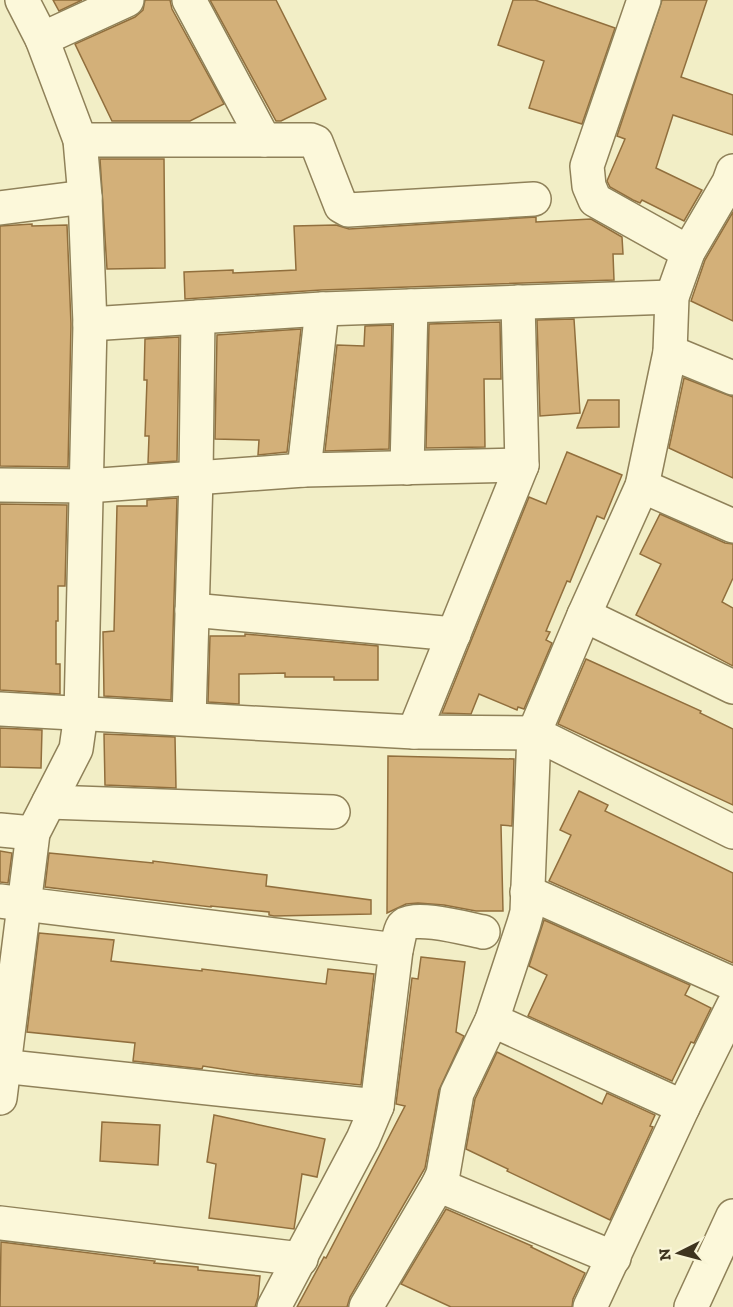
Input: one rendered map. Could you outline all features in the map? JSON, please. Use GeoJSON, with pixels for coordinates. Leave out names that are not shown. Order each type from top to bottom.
{"type":"FeatureCollection","features":[{"type":"Feature","properties":{"kind":"street"},"geometry":{"type":"LineString","coordinates":[[0,1098],[12,902],[33,833],[76,749],[81,714],[87,486],[90,324],[85,197],[80,140],[42,39],[22,0]]}},
{"type":"Feature","properties":{"kind":"street"},"geometry":{"type":"LineString","coordinates":[[42,39],[127,0]]}},
{"type":"Feature","properties":{"kind":"street"},"geometry":{"type":"LineString","coordinates":[[189,0],[264,140]]}},
{"type":"Feature","properties":{"kind":"street"},"geometry":{"type":"LineString","coordinates":[[644,0],[587,166],[589,186],[595,200],[688,252]]}},
{"type":"Feature","properties":{"kind":"street"},"geometry":{"type":"LineString","coordinates":[[80,140],[311,140],[316,142],[341,206],[348,210],[534,200]]}},
{"type":"Feature","properties":{"kind":"street"},"geometry":{"type":"LineString","coordinates":[[376,1304],[443,1174],[457,1093],[492,1020],[527,912],[534,733],[642,486],[670,352],[672,297],[688,252],[729,191]]}},
{"type":"Feature","properties":{"kind":"street"},"geometry":{"type":"LineString","coordinates":[[0,208],[85,197]]}},
{"type":"Feature","properties":{"kind":"street"},"geometry":{"type":"LineString","coordinates":[[90,324],[322,309],[672,297]]}},
{"type":"Feature","properties":{"kind":"street"},"geometry":{"type":"LineString","coordinates":[[414,732],[522,465],[518,302]]}},
{"type":"Feature","properties":{"kind":"street"},"geometry":{"type":"LineString","coordinates":[[408,468],[411,306]]}},
{"type":"Feature","properties":{"kind":"street"},"geometry":{"type":"LineString","coordinates":[[304,470],[322,309]]}},
{"type":"Feature","properties":{"kind":"street"},"geometry":{"type":"LineString","coordinates":[[189,719],[198,317]]}},
{"type":"Feature","properties":{"kind":"street"},"geometry":{"type":"LineString","coordinates":[[670,352],[733,378]]}},
{"type":"Feature","properties":{"kind":"street"},"geometry":{"type":"LineString","coordinates":[[0,484],[87,486],[304,470],[522,465]]}},
{"type":"Feature","properties":{"kind":"street"},"geometry":{"type":"LineString","coordinates":[[642,486],[733,526]]}},
{"type":"Feature","properties":{"kind":"street"},"geometry":{"type":"LineString","coordinates":[[192,610],[454,634]]}},
{"type":"Feature","properties":{"kind":"street"},"geometry":{"type":"LineString","coordinates":[[584,615],[733,687]]}},
{"type":"Feature","properties":{"kind":"street"},"geometry":{"type":"LineString","coordinates":[[0,709],[414,732],[534,733],[733,832]]}},
{"type":"Feature","properties":{"kind":"street"},"geometry":{"type":"LineString","coordinates":[[49,802],[333,812]]}},
{"type":"Feature","properties":{"kind":"street"},"geometry":{"type":"LineString","coordinates":[[0,830],[33,833]]}},
{"type":"Feature","properties":{"kind":"street"},"geometry":{"type":"LineString","coordinates":[[527,892],[733,984]]}},
{"type":"Feature","properties":{"kind":"street"},"geometry":{"type":"LineString","coordinates":[[12,902],[396,950]]}},
{"type":"Feature","properties":{"kind":"street"},"geometry":{"type":"LineString","coordinates":[[274,1307],[363,1139],[377,1106],[396,950],[403,927],[419,920],[483,932]]}},
{"type":"Feature","properties":{"kind":"street"},"geometry":{"type":"LineString","coordinates":[[590,1307],[683,1107],[733,1006]]}},
{"type":"Feature","properties":{"kind":"street"},"geometry":{"type":"LineString","coordinates":[[492,1020],[683,1107]]}},
{"type":"Feature","properties":{"kind":"street"},"geometry":{"type":"LineString","coordinates":[[2,1066],[377,1106]]}},
{"type":"Feature","properties":{"kind":"street"},"geometry":{"type":"LineString","coordinates":[[438,1185],[614,1258]]}},
{"type":"Feature","properties":{"kind":"street"},"geometry":{"type":"LineString","coordinates":[[691,1307],[733,1216]]}},
{"type":"Feature","properties":{"kind":"street"},"geometry":{"type":"LineString","coordinates":[[0,1223],[301,1259]]}},
{"type":"Feature","properties":{"kind":"building"},"geometry":{"type":"Polygon","coordinates":[[[53,0],[82,0],[59,11],[53,0]]]}},
{"type":"Feature","properties":{"kind":"building"},"geometry":{"type":"Polygon","coordinates":[[[145,0],[170,0],[172,9],[224,104],[190,121],[112,121],[75,44],[135,17],[143,10],[145,0]]]}},
{"type":"Feature","properties":{"kind":"building"},"geometry":{"type":"Polygon","coordinates":[[[210,0],[276,0],[326,99],[281,121],[276,121],[210,0]]]}},
{"type":"Feature","properties":{"kind":"building"},"geometry":{"type":"Polygon","coordinates":[[[513,0],[535,0],[615,28],[582,124],[529,108],[544,61],[498,45],[513,0]]]}},
{"type":"Feature","properties":{"kind":"building"},"geometry":{"type":"Polygon","coordinates":[[[662,0],[707,0],[681,77],[733,95],[733,135],[673,115],[656,168],[702,190],[684,221],[642,200],[640,203],[633,200],[610,187],[607,181],[625,139],[617,136],[662,0]]]}},
{"type":"Feature","properties":{"kind":"building"},"geometry":{"type":"Polygon","coordinates":[[[100,159],[164,159],[165,268],[107,269],[100,159]]]}},
{"type":"Feature","properties":{"kind":"building"},"geometry":{"type":"Polygon","coordinates":[[[733,212],[733,321],[691,301],[705,260],[733,212]]]}},
{"type":"Feature","properties":{"kind":"building"},"geometry":{"type":"Polygon","coordinates":[[[536,217],[536,222],[591,219],[622,237],[623,254],[613,254],[614,280],[321,290],[185,299],[184,272],[233,270],[233,273],[296,270],[294,226],[336,225],[349,229],[536,217]]]}},
{"type":"Feature","properties":{"kind":"building"},"geometry":{"type":"Polygon","coordinates":[[[32,224],[32,226],[67,225],[71,324],[68,467],[0,466],[0,226],[32,224]]]}},
{"type":"Feature","properties":{"kind":"building"},"geometry":{"type":"Polygon","coordinates":[[[574,319],[580,413],[540,416],[537,320],[574,319]]]}},
{"type":"Feature","properties":{"kind":"building"},"geometry":{"type":"Polygon","coordinates":[[[500,322],[501,379],[484,379],[485,447],[426,448],[429,324],[500,322]]]}},
{"type":"Feature","properties":{"kind":"building"},"geometry":{"type":"Polygon","coordinates":[[[392,325],[389,449],[325,451],[337,345],[364,346],[365,326],[392,325]]]}},
{"type":"Feature","properties":{"kind":"building"},"geometry":{"type":"Polygon","coordinates":[[[301,329],[287,452],[258,455],[259,440],[215,439],[217,335],[301,329]]]}},
{"type":"Feature","properties":{"kind":"building"},"geometry":{"type":"Polygon","coordinates":[[[179,337],[177,461],[148,463],[149,436],[145,436],[147,380],[144,380],[145,339],[179,337]]]}},
{"type":"Feature","properties":{"kind":"building"},"geometry":{"type":"Polygon","coordinates":[[[684,378],[733,397],[733,478],[669,448],[684,378]]]}},
{"type":"Feature","properties":{"kind":"building"},"geometry":{"type":"Polygon","coordinates":[[[588,400],[619,400],[619,427],[577,428],[588,400]]]}},
{"type":"Feature","properties":{"kind":"building"},"geometry":{"type":"Polygon","coordinates":[[[567,452],[622,475],[604,519],[597,516],[570,582],[567,581],[546,631],[550,632],[546,640],[552,643],[524,709],[518,707],[517,710],[479,694],[471,714],[442,713],[529,497],[546,504],[567,452]]]}},
{"type":"Feature","properties":{"kind":"building"},"geometry":{"type":"Polygon","coordinates":[[[177,498],[171,700],[104,696],[103,632],[114,631],[117,506],[147,506],[147,500],[177,498]]]}},
{"type":"Feature","properties":{"kind":"building"},"geometry":{"type":"Polygon","coordinates":[[[0,504],[67,505],[65,586],[58,586],[58,621],[56,621],[56,664],[60,664],[60,694],[0,690],[0,504]]]}},
{"type":"Feature","properties":{"kind":"building"},"geometry":{"type":"Polygon","coordinates":[[[660,514],[725,543],[733,544],[733,578],[722,602],[733,608],[733,666],[636,615],[661,564],[640,554],[660,514]]]}},
{"type":"Feature","properties":{"kind":"building"},"geometry":{"type":"Polygon","coordinates":[[[245,634],[378,646],[378,680],[285,677],[285,673],[239,674],[239,704],[208,702],[210,636],[245,636],[245,634]]]}},
{"type":"Feature","properties":{"kind":"building"},"geometry":{"type":"Polygon","coordinates":[[[586,659],[701,711],[700,713],[733,729],[733,805],[558,724],[586,659]]]}},
{"type":"Feature","properties":{"kind":"building"},"geometry":{"type":"Polygon","coordinates":[[[0,728],[42,730],[41,768],[0,767],[0,728]]]}},
{"type":"Feature","properties":{"kind":"building"},"geometry":{"type":"Polygon","coordinates":[[[104,734],[175,737],[176,788],[105,785],[104,734]]]}},
{"type":"Feature","properties":{"kind":"building"},"geometry":{"type":"Polygon","coordinates":[[[388,756],[514,759],[512,826],[501,825],[503,911],[476,911],[418,903],[406,904],[387,913],[388,756]]]}},
{"type":"Feature","properties":{"kind":"building"},"geometry":{"type":"Polygon","coordinates":[[[579,791],[608,805],[605,811],[733,873],[733,963],[549,881],[571,835],[560,830],[579,791]]]}},
{"type":"Feature","properties":{"kind":"building"},"geometry":{"type":"Polygon","coordinates":[[[0,851],[12,853],[8,883],[0,882],[0,851]]]}},
{"type":"Feature","properties":{"kind":"building"},"geometry":{"type":"Polygon","coordinates":[[[49,853],[153,863],[153,861],[267,875],[266,886],[371,900],[371,914],[274,916],[269,915],[269,912],[45,887],[49,853]]]}},
{"type":"Feature","properties":{"kind":"building"},"geometry":{"type":"Polygon","coordinates":[[[544,920],[690,985],[685,995],[711,1008],[672,1081],[528,1016],[547,975],[529,966],[544,920]]]}},
{"type":"Feature","properties":{"kind":"building"},"geometry":{"type":"Polygon","coordinates":[[[39,933],[114,940],[111,961],[326,984],[328,969],[374,974],[361,1085],[254,1074],[203,1066],[202,1069],[133,1061],[135,1043],[27,1032],[39,933]]]}},
{"type":"Feature","properties":{"kind":"building"},"geometry":{"type":"Polygon","coordinates":[[[421,957],[465,962],[456,1032],[464,1036],[439,1090],[425,1168],[350,1297],[347,1307],[297,1307],[324,1257],[326,1258],[405,1106],[396,1104],[412,978],[418,979],[421,957]]]}},
{"type":"Feature","properties":{"kind":"building"},"geometry":{"type":"Polygon","coordinates":[[[497,1052],[602,1104],[607,1093],[655,1115],[650,1126],[653,1127],[610,1220],[466,1149],[475,1099],[497,1052]]]}},
{"type":"Feature","properties":{"kind":"building"},"geometry":{"type":"Polygon","coordinates":[[[214,1115],[325,1139],[317,1177],[302,1174],[294,1229],[209,1218],[216,1164],[207,1162],[214,1115]]]}},
{"type":"Feature","properties":{"kind":"building"},"geometry":{"type":"Polygon","coordinates":[[[102,1122],[160,1125],[158,1165],[100,1161],[102,1122]]]}},
{"type":"Feature","properties":{"kind":"building"},"geometry":{"type":"Polygon","coordinates":[[[446,1209],[532,1246],[585,1273],[573,1299],[572,1307],[451,1307],[401,1284],[446,1209]]]}},
{"type":"Feature","properties":{"kind":"building"},"geometry":{"type":"Polygon","coordinates":[[[1,1242],[198,1267],[198,1270],[260,1276],[258,1297],[255,1307],[0,1307],[1,1242]]]}}]}
